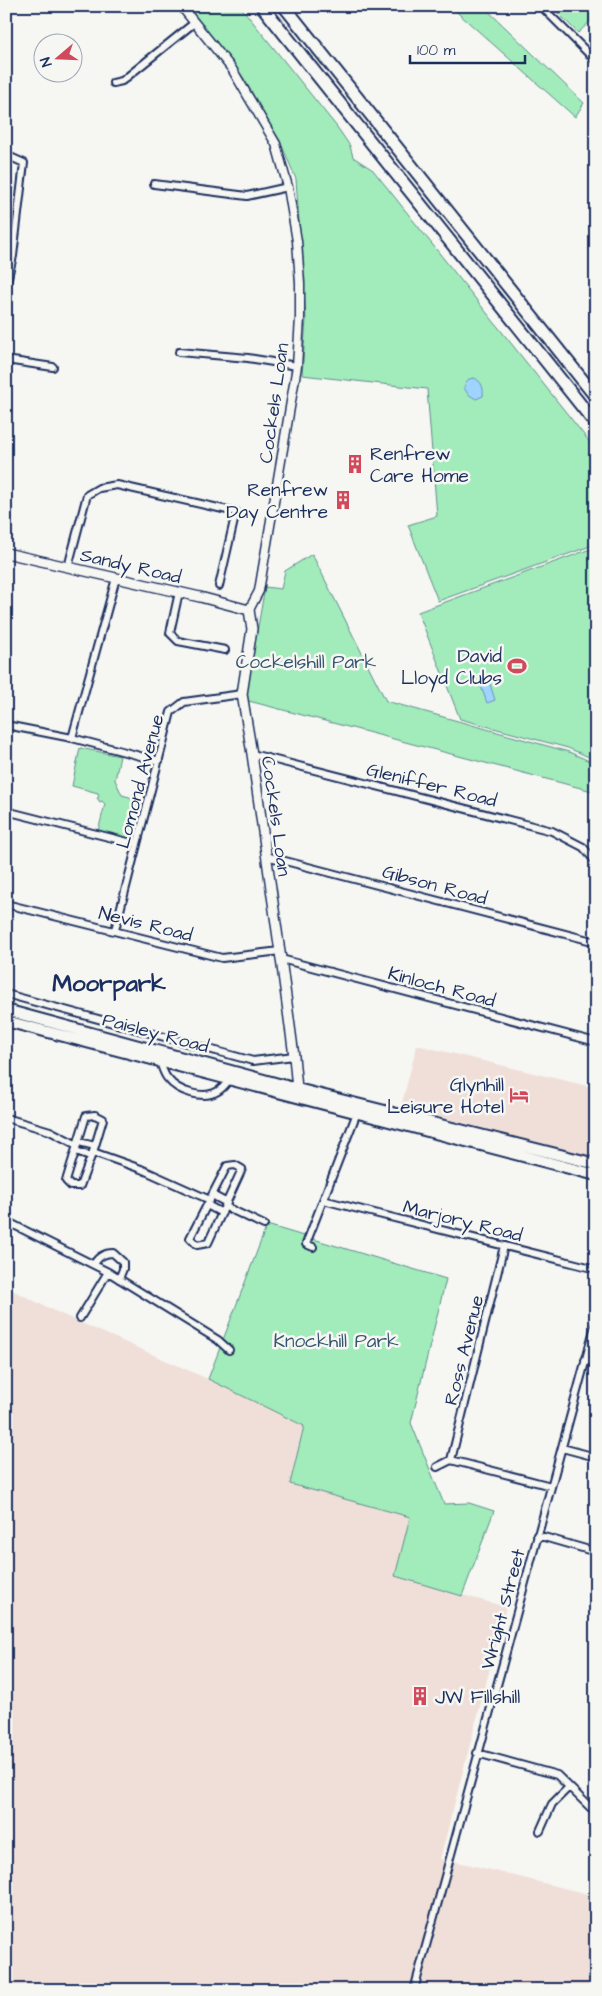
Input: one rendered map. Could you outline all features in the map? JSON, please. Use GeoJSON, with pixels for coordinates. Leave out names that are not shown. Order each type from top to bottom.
{"type":"FeatureCollection","features":[{"type":"Feature","properties":{"kind":"highway"},"geometry":{"type":"LineString","coordinates":[[262,6],[596,424]]}},
{"type":"Feature","properties":{"kind":"highway"},"geometry":{"type":"LineString","coordinates":[[284,6],[596,397]]}},
{"type":"Feature","properties":{"kind":"main road","name":"Sandy Road"},"geometry":{"type":"LineString","coordinates":[[6,553],[179,592],[249,610]]}},
{"type":"Feature","properties":{"kind":"main road","name":"Cockels Loan"},"geometry":{"type":"LineString","coordinates":[[249,610],[252,629],[242,694],[294,1056],[296,1093]]}},
{"type":"Feature","properties":{"kind":"main road","name":"Paisley Road"},"geometry":{"type":"LineString","coordinates":[[6,1010],[296,1093]]}},
{"type":"Feature","properties":{"kind":"main road","name":"Paisley Road"},"geometry":{"type":"LineString","coordinates":[[6,1021],[229,1080],[296,1093]]}},
{"type":"Feature","properties":{"kind":"main road"},"geometry":{"type":"LineString","coordinates":[[296,1093],[596,1164]]}},
{"type":"Feature","properties":{"kind":"main road"},"geometry":{"type":"LineString","coordinates":[[359,1109],[596,1176]]}},
{"type":"Feature","properties":{"kind":"street","name":"Cockels Loan"},"geometry":{"type":"LineString","coordinates":[[181,6],[232,69],[276,144],[288,186],[300,283],[297,366],[259,591],[249,610]]}},
{"type":"Feature","properties":{"kind":"street"},"geometry":{"type":"LineString","coordinates":[[541,6],[596,61]]}},
{"type":"Feature","properties":{"kind":"street"},"geometry":{"type":"LineString","coordinates":[[113,82],[122,81],[194,23]]}},
{"type":"Feature","properties":{"kind":"street"},"geometry":{"type":"LineString","coordinates":[[6,155],[24,163],[13,256],[7,282]]}},
{"type":"Feature","properties":{"kind":"street"},"geometry":{"type":"LineString","coordinates":[[154,184],[247,196],[288,186]]}},
{"type":"Feature","properties":{"kind":"street"},"geometry":{"type":"LineString","coordinates":[[179,352],[248,358],[297,366]]}},
{"type":"Feature","properties":{"kind":"street"},"geometry":{"type":"LineString","coordinates":[[6,360],[53,367]]}},
{"type":"Feature","properties":{"kind":"street"},"geometry":{"type":"LineString","coordinates":[[68,567],[87,495],[100,488],[117,485],[236,512],[219,586]]}},
{"type":"Feature","properties":{"kind":"street"},"geometry":{"type":"LineString","coordinates":[[72,738],[116,578]]}},
{"type":"Feature","properties":{"kind":"street"},"geometry":{"type":"LineString","coordinates":[[179,592],[170,633],[178,641],[225,650]]}},
{"type":"Feature","properties":{"kind":"street","name":"Lomond Avenue"},"geometry":{"type":"LineString","coordinates":[[116,930],[136,844],[171,712],[184,702],[242,694]]}},
{"type":"Feature","properties":{"kind":"street"},"geometry":{"type":"LineString","coordinates":[[6,725],[72,738],[159,761]]}},
{"type":"Feature","properties":{"kind":"street","name":"Gleniffer Road"},"geometry":{"type":"LineString","coordinates":[[252,754],[552,830],[583,847],[596,862]]}},
{"type":"Feature","properties":{"kind":"street"},"geometry":{"type":"LineString","coordinates":[[6,811],[136,844]]}},
{"type":"Feature","properties":{"kind":"street","name":"Gibson Road"},"geometry":{"type":"LineString","coordinates":[[266,856],[596,942]]}},
{"type":"Feature","properties":{"kind":"street","name":"Nevis Road"},"geometry":{"type":"LineString","coordinates":[[6,904],[222,958],[280,955]]}},
{"type":"Feature","properties":{"kind":"street","name":"Kinloch Road"},"geometry":{"type":"LineString","coordinates":[[280,955],[596,1042]]}},
{"type":"Feature","properties":{"kind":"street","name":"Paisley Road"},"geometry":{"type":"LineString","coordinates":[[6,994],[253,1061],[294,1056]]}},
{"type":"Feature","properties":{"kind":"street"},"geometry":{"type":"LineString","coordinates":[[160,1062],[167,1079],[184,1091],[204,1095],[212,1094],[219,1091],[229,1080]]}},
{"type":"Feature","properties":{"kind":"street"},"geometry":{"type":"LineString","coordinates":[[313,1247],[306,1244],[359,1109]]}},
{"type":"Feature","properties":{"kind":"street"},"geometry":{"type":"LineString","coordinates":[[95,1115],[103,1119],[80,1186],[71,1186],[66,1182],[77,1146],[86,1116],[95,1115]]}},
{"type":"Feature","properties":{"kind":"street"},"geometry":{"type":"LineString","coordinates":[[6,1118],[50,1131],[77,1146],[141,1169],[264,1225]]}},
{"type":"Feature","properties":{"kind":"street"},"geometry":{"type":"LineString","coordinates":[[77,1146],[93,1151]]}},
{"type":"Feature","properties":{"kind":"street"},"geometry":{"type":"LineString","coordinates":[[236,1165],[242,1169],[208,1243],[197,1245],[190,1238],[210,1200],[227,1166],[236,1165]]}},
{"type":"Feature","properties":{"kind":"street"},"geometry":{"type":"LineString","coordinates":[[210,1200],[225,1207]]}},
{"type":"Feature","properties":{"kind":"street","name":"Marjory Road"},"geometry":{"type":"LineString","coordinates":[[323,1200],[596,1269]]}},
{"type":"Feature","properties":{"kind":"street"},"geometry":{"type":"LineString","coordinates":[[6,1221],[108,1272],[218,1340],[229,1350]]}},
{"type":"Feature","properties":{"kind":"street","name":"Ross Avenue"},"geometry":{"type":"LineString","coordinates":[[451,1460],[504,1246]]}},
{"type":"Feature","properties":{"kind":"street"},"geometry":{"type":"LineString","coordinates":[[94,1264],[98,1258],[112,1252],[123,1262],[123,1269],[119,1279]]}},
{"type":"Feature","properties":{"kind":"street"},"geometry":{"type":"LineString","coordinates":[[80,1318],[108,1272]]}},
{"type":"Feature","properties":{"kind":"street","name":"Wright Street"},"geometry":{"type":"LineString","coordinates":[[414,1990],[477,1753],[596,1322]]}},
{"type":"Feature","properties":{"kind":"street"},"geometry":{"type":"LineString","coordinates":[[585,1360],[596,1363]]}},
{"type":"Feature","properties":{"kind":"street"},"geometry":{"type":"LineString","coordinates":[[562,1448],[596,1457]]}},
{"type":"Feature","properties":{"kind":"street"},"geometry":{"type":"LineString","coordinates":[[437,1467],[451,1460],[551,1486]]}},
{"type":"Feature","properties":{"kind":"street"},"geometry":{"type":"LineString","coordinates":[[537,1535],[596,1552]]}},
{"type":"Feature","properties":{"kind":"street"},"geometry":{"type":"LineString","coordinates":[[477,1753],[557,1775],[596,1813]]}},
{"type":"Feature","properties":{"kind":"street"},"geometry":{"type":"LineString","coordinates":[[540,1831],[552,1804],[569,1787]]}},
{"type":"Feature","properties":{"kind":"shaded area"},"geometry":{"type":"Polygon","coordinates":[[[417,1045],[596,1088],[596,1157],[401,1107],[417,1045]]]}},
{"type":"Feature","properties":{"kind":"shaded area"},"geometry":{"type":"Polygon","coordinates":[[[6,1287],[59,1313],[208,1379],[305,1426],[290,1484],[411,1517],[395,1576],[506,1607],[440,1859],[596,1896],[596,1990],[6,1990],[6,1287]]]}},
{"type":"Feature","properties":{"kind":"green space"},"geometry":{"type":"Polygon","coordinates":[[[187,6],[240,6],[337,127],[350,146],[353,157],[373,170],[596,450],[596,544],[438,601],[408,525],[437,516],[427,389],[302,375],[306,320],[296,179],[280,141],[243,77],[187,6]]]}},
{"type":"Feature","properties":{"kind":"green space"},"geometry":{"type":"Polygon","coordinates":[[[450,6],[483,6],[584,103],[575,117],[450,6]]]}},
{"type":"Feature","properties":{"kind":"green space"},"geometry":{"type":"Polygon","coordinates":[[[551,6],[596,6],[596,16],[578,33],[551,6]]]}},
{"type":"Feature","properties":{"kind":"green space","name":"David Lloyd Clubs"},"geometry":{"type":"Polygon","coordinates":[[[596,547],[596,760],[568,748],[460,719],[418,612],[596,547]]]}},
{"type":"Feature","properties":{"kind":"green space","name":"Cockelshill Park"},"geometry":{"type":"Polygon","coordinates":[[[312,554],[386,701],[569,752],[596,764],[596,792],[245,700],[265,587],[281,589],[285,571],[312,554]]]}},
{"type":"Feature","properties":{"kind":"green space"},"geometry":{"type":"Polygon","coordinates":[[[80,748],[120,756],[115,780],[122,795],[144,801],[138,832],[126,839],[98,831],[105,804],[97,798],[99,797],[98,793],[72,786],[80,748]]]}},
{"type":"Feature","properties":{"kind":"green space","name":"Knockhill Park"},"geometry":{"type":"Polygon","coordinates":[[[267,1225],[446,1279],[411,1423],[444,1504],[469,1503],[494,1511],[462,1596],[395,1576],[410,1517],[290,1484],[304,1426],[208,1379],[267,1225]]]}},
{"type":"Feature","properties":{"kind":"water"},"geometry":{"type":"Polygon","coordinates":[[[474,378],[481,383],[483,391],[483,396],[476,399],[468,394],[464,388],[469,379],[474,378]]]}},
{"type":"Feature","properties":{"kind":"water"},"geometry":{"type":"Polygon","coordinates":[[[488,678],[495,700],[487,703],[479,681],[488,678]]]}},
{"type":"Feature","properties":{"kind":"place","name":"Renfrew Care Home"},"geometry":{"type":"Point","coordinates":[355,464]}},
{"type":"Feature","properties":{"kind":"place","name":"Renfrew Day Centre"},"geometry":{"type":"Point","coordinates":[343,500]}},
{"type":"Feature","properties":{"kind":"place","name":"David Lloyd Clubs"},"geometry":{"type":"Point","coordinates":[517,666]}},
{"type":"Feature","properties":{"kind":"place","name":"Glynhill Leisure Hotel"},"geometry":{"type":"Point","coordinates":[519,1095]}},
{"type":"Feature","properties":{"kind":"place","name":"JW Fillshill"},"geometry":{"type":"Point","coordinates":[420,1696]}},
{"type":"Feature","properties":{"kind":"district","name":"Moorpark"},"geometry":{"type":"Point","coordinates":[109,983]}}]}
